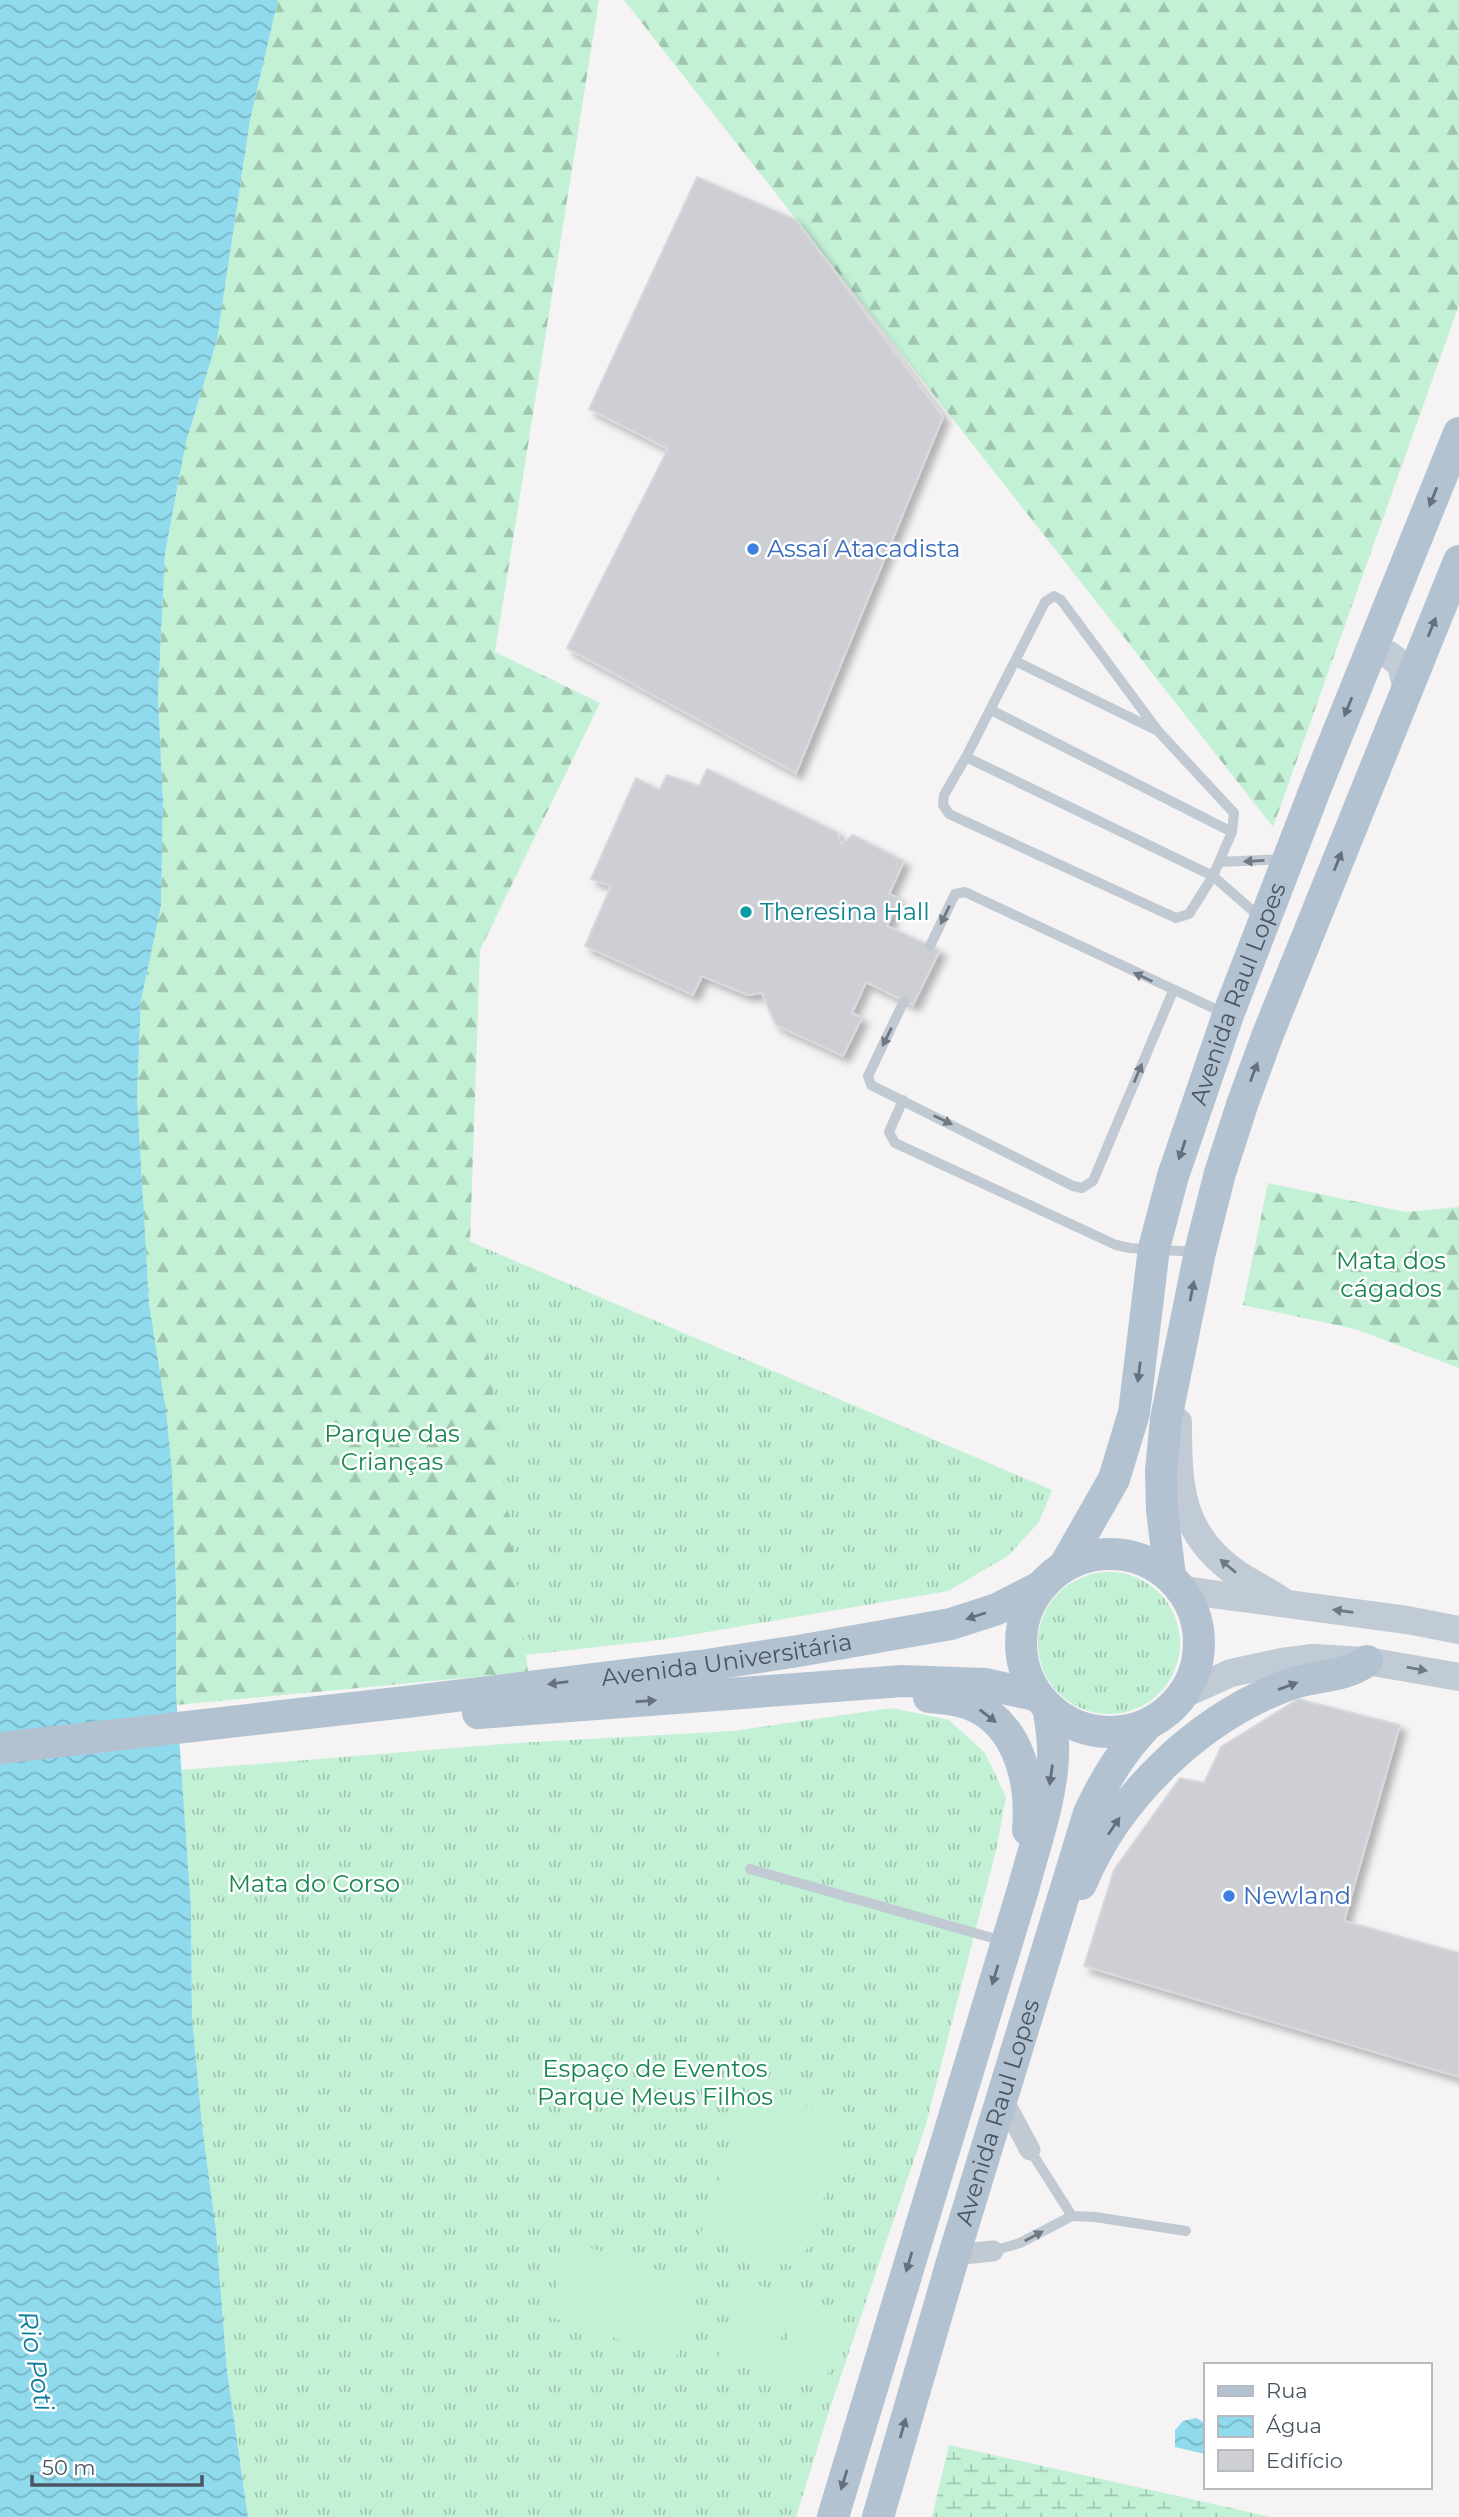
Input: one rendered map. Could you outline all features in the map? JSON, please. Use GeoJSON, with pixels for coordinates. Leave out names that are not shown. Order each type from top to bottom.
{"type":"FeatureCollection","features":[{"type":"Feature","properties":{"kind":"main road","name":"Avenida Raul Lopes"},"geometry":{"type":"LineString","coordinates":[[1065,1565],[1114,1479],[1134,1413],[1154,1248],[1173,1176],[1228,1015],[1459,433]]}},
{"type":"Feature","properties":{"kind":"main road","name":"Avenida Raul Lopes"},"geometry":{"type":"LineString","coordinates":[[1176,1583],[1162,1510],[1161,1471],[1166,1419],[1200,1252],[1243,1102],[1459,561]]}},
{"type":"Feature","properties":{"kind":"main road"},"geometry":{"type":"LineString","coordinates":[[1372,649],[1389,655],[1401,664],[1406,691]]}},
{"type":"Feature","properties":{"kind":"main road"},"geometry":{"type":"LineString","coordinates":[[1178,1369],[1178,1469],[1187,1514],[1193,1527],[1217,1556],[1238,1574],[1265,1588],[1285,1603]]}},
{"type":"Feature","properties":{"kind":"main road"},"geometry":{"type":"LineString","coordinates":[[1113,1553],[1143,1560],[1176,1583],[1195,1615],[1200,1642],[1196,1670],[1184,1694],[1168,1712],[1148,1724],[1126,1731],[1103,1732],[1081,1727],[1060,1717],[1042,1701],[1024,1671],[1020,1648],[1022,1625],[1029,1603],[1050,1575],[1081,1558],[1113,1553]]}},
{"type":"Feature","properties":{"kind":"main road"},"geometry":{"type":"LineString","coordinates":[[1176,1583],[1459,1630]]}},
{"type":"Feature","properties":{"kind":"main road","name":"Avenida Universitária"},"geometry":{"type":"LineString","coordinates":[[406,1710],[700,1666],[951,1624],[997,1609],[1038,1588]]}},
{"type":"Feature","properties":{"kind":"main road"},"geometry":{"type":"LineString","coordinates":[[1184,1694],[1231,1673],[1313,1658],[1367,1661],[1459,1676]]}},
{"type":"Feature","properties":{"kind":"main road"},"geometry":{"type":"LineString","coordinates":[[1039,1974],[1085,1874],[1115,1824],[1156,1772],[1195,1739],[1250,1703],[1285,1686],[1347,1672],[1367,1661]]}},
{"type":"Feature","properties":{"kind":"main road","name":"Avenida Universitária"},"geometry":{"type":"LineString","coordinates":[[406,1710],[828,1688],[902,1681],[985,1684],[1042,1701]]}},
{"type":"Feature","properties":{"kind":"main road"},"geometry":{"type":"LineString","coordinates":[[828,1688],[845,1694],[952,1699],[974,1705],[996,1722],[1022,1762],[1028,1789],[1029,1819],[1024,1886]]}},
{"type":"Feature","properties":{"kind":"main road","name":"Avenida Raul Lopes"},"geometry":{"type":"LineString","coordinates":[[833,2517],[1005,1941],[1024,1886],[1054,1756],[1053,1735],[1042,1701]]}},
{"type":"Feature","properties":{"kind":"main road"},"geometry":{"type":"LineString","coordinates":[[0,1748],[406,1710]]}},
{"type":"Feature","properties":{"kind":"main road"},"geometry":{"type":"LineString","coordinates":[[0,1765],[406,1710]]}},
{"type":"Feature","properties":{"kind":"main road","name":"Avenida Raul Lopes"},"geometry":{"type":"LineString","coordinates":[[878,2517],[954,2255],[1089,1813],[1107,1775],[1130,1742],[1148,1724]]}},
{"type":"Feature","properties":{"kind":"main road"},"geometry":{"type":"LineString","coordinates":[[880,2359],[919,2372]]}},
{"type":"Feature","properties":{"kind":"street"},"geometry":{"type":"LineString","coordinates":[[1002,2098],[1030,2150]]}},
{"type":"Feature","properties":{"kind":"street"},"geometry":{"type":"LineString","coordinates":[[954,2255],[993,2250]]}},
{"type":"Feature","properties":{"kind":"lane"},"geometry":{"type":"LineString","coordinates":[[1054,596],[1061,600],[1158,731],[1234,813],[1232,832],[1213,876],[1189,914],[1176,918],[950,814],[943,805],[944,795],[1016,662],[1045,602],[1054,596]]}},
{"type":"Feature","properties":{"kind":"lane"},"geometry":{"type":"LineString","coordinates":[[1016,662],[1158,731]]}},
{"type":"Feature","properties":{"kind":"lane"},"geometry":{"type":"LineString","coordinates":[[991,710],[1232,832]]}},
{"type":"Feature","properties":{"kind":"lane"},"geometry":{"type":"LineString","coordinates":[[966,757],[1213,876],[1264,921]]}},
{"type":"Feature","properties":{"kind":"lane"},"geometry":{"type":"LineString","coordinates":[[1219,862],[1289,859]]}},
{"type":"Feature","properties":{"kind":"lane"},"geometry":{"type":"LineString","coordinates":[[930,946],[955,894],[965,892],[1228,1015]]}},
{"type":"Feature","properties":{"kind":"lane"},"geometry":{"type":"LineString","coordinates":[[904,1001],[868,1076],[870,1085],[1073,1186],[1082,1188],[1093,1181],[1173,991]]}},
{"type":"Feature","properties":{"kind":"lane"},"geometry":{"type":"LineString","coordinates":[[902,1100],[889,1132],[895,1143],[1116,1245],[1200,1252]]}},
{"type":"Feature","properties":{"kind":"lane"},"geometry":{"type":"LineString","coordinates":[[750,1869],[1005,1941]]}},
{"type":"Feature","properties":{"kind":"lane"},"geometry":{"type":"LineString","coordinates":[[1030,2150],[1072,2216]]}},
{"type":"Feature","properties":{"kind":"lane"},"geometry":{"type":"LineString","coordinates":[[993,2250],[1020,2243],[1072,2216],[1186,2231]]}},
{"type":"Feature","properties":{"kind":"green space"},"geometry":{"type":"Polygon","coordinates":[[[278,0],[599,0],[495,652],[600,703],[480,950],[470,1242],[483,1312],[528,1672],[176,1705],[166,1411],[149,1304],[137,1095],[141,1001],[161,906],[163,800],[158,696],[165,553],[186,441],[217,340],[250,120],[278,0]]]}},
{"type":"Feature","properties":{"kind":"green space"},"geometry":{"type":"Polygon","coordinates":[[[624,0],[1459,0],[1459,305],[1273,827],[624,0]]]}},
{"type":"Feature","properties":{"kind":"green space","name":"Mata dos cágados"},"geometry":{"type":"Polygon","coordinates":[[[1268,1183],[1405,1212],[1459,1207],[1459,1368],[1355,1329],[1243,1305],[1268,1183]]]}},
{"type":"Feature","properties":{"kind":"green space","name":"Parque das Crianças"},"geometry":{"type":"Polygon","coordinates":[[[142,1199],[398,1211],[1052,1490],[1039,1522],[1008,1556],[948,1591],[660,1640],[176,1694],[176,1591],[142,1199]]]}},
{"type":"Feature","properties":{"kind":"green space"},"geometry":{"type":"Polygon","coordinates":[[[1109,1572],[1136,1578],[1159,1593],[1174,1616],[1180,1643],[1174,1670],[1159,1693],[1136,1708],[1109,1714],[1082,1708],[1059,1693],[1044,1670],[1038,1643],[1044,1616],[1059,1593],[1082,1578],[1109,1572]]]}},
{"type":"Feature","properties":{"kind":"green space","name":"Espaço de Eventos Parque Meus Filhos"},"geometry":{"type":"Polygon","coordinates":[[[892,1708],[949,1720],[985,1753],[1006,1797],[997,1846],[926,2124],[796,2517],[248,2517],[227,2371],[216,2230],[202,2125],[192,2017],[191,1908],[181,1770],[517,1743],[733,1731],[892,1708]]]}},
{"type":"Feature","properties":{"kind":"green space"},"geometry":{"type":"Polygon","coordinates":[[[750,2087],[850,2120],[800,2269],[700,2236],[750,2087]]]}},
{"type":"Feature","properties":{"kind":"green space"},"geometry":{"type":"Polygon","coordinates":[[[572,2242],[700,2284],[676,2358],[548,2316],[572,2242]]]}},
{"type":"Feature","properties":{"kind":"green space"},"geometry":{"type":"Polygon","coordinates":[[[741,2280],[794,2296],[770,2374],[718,2358],[741,2280]]]}},
{"type":"Feature","properties":{"kind":"green space"},"geometry":{"type":"Polygon","coordinates":[[[799,2300],[845,2314],[823,2390],[776,2375],[799,2300]]]}},
{"type":"Feature","properties":{"kind":"green space"},"geometry":{"type":"Polygon","coordinates":[[[949,2445],[1271,2517],[932,2517],[949,2445]]]}},
{"type":"Feature","properties":{"kind":"water","name":"Rio Poti"},"geometry":{"type":"Polygon","coordinates":[[[0,0],[278,0],[250,120],[217,340],[186,442],[165,553],[158,696],[163,800],[161,906],[141,1001],[137,1095],[149,1304],[166,1411],[172,1472],[176,1694],[191,1908],[192,2017],[202,2125],[216,2230],[227,2371],[248,2517],[0,2517],[0,0]]]}},
{"type":"Feature","properties":{"kind":"water"},"geometry":{"type":"Polygon","coordinates":[[[1196,2418],[1204,2422],[1204,2454],[1175,2447],[1175,2430],[1183,2421],[1196,2418]]]}},
{"type":"Feature","properties":{"kind":"building","name":"Assaí Atacadista"},"geometry":{"type":"Polygon","coordinates":[[[697,177],[796,220],[943,417],[796,773],[567,648],[668,449],[589,409],[697,177]]]}},
{"type":"Feature","properties":{"kind":"building","name":"Theresina Hall"},"geometry":{"type":"Polygon","coordinates":[[[707,769],[837,832],[841,844],[853,835],[904,861],[889,894],[899,898],[887,926],[940,950],[913,1005],[866,982],[852,1013],[862,1018],[843,1056],[776,1025],[762,993],[748,995],[702,976],[693,995],[585,946],[611,886],[591,879],[636,778],[659,790],[667,775],[699,786],[707,769]]]}},
{"type":"Feature","properties":{"kind":"building","name":"Newland"},"geometry":{"type":"Polygon","coordinates":[[[1298,1699],[1400,1725],[1344,1921],[1459,1953],[1459,2077],[1084,1966],[1114,1870],[1180,1778],[1204,1783],[1221,1747],[1298,1699]]]}},
{"type":"Feature","properties":{"kind":"place","name":"Assaí Atacadista"},"geometry":{"type":"Point","coordinates":[753,549]}},
{"type":"Feature","properties":{"kind":"place","name":"Theresina Hall"},"geometry":{"type":"Point","coordinates":[746,912]}},
{"type":"Feature","properties":{"kind":"place","name":"Newland"},"geometry":{"type":"Point","coordinates":[1229,1896]}},
{"type":"Feature","properties":{"kind":"park label","name":"Mata do Corso"},"geometry":{"type":"Point","coordinates":[314,1884]}}]}
